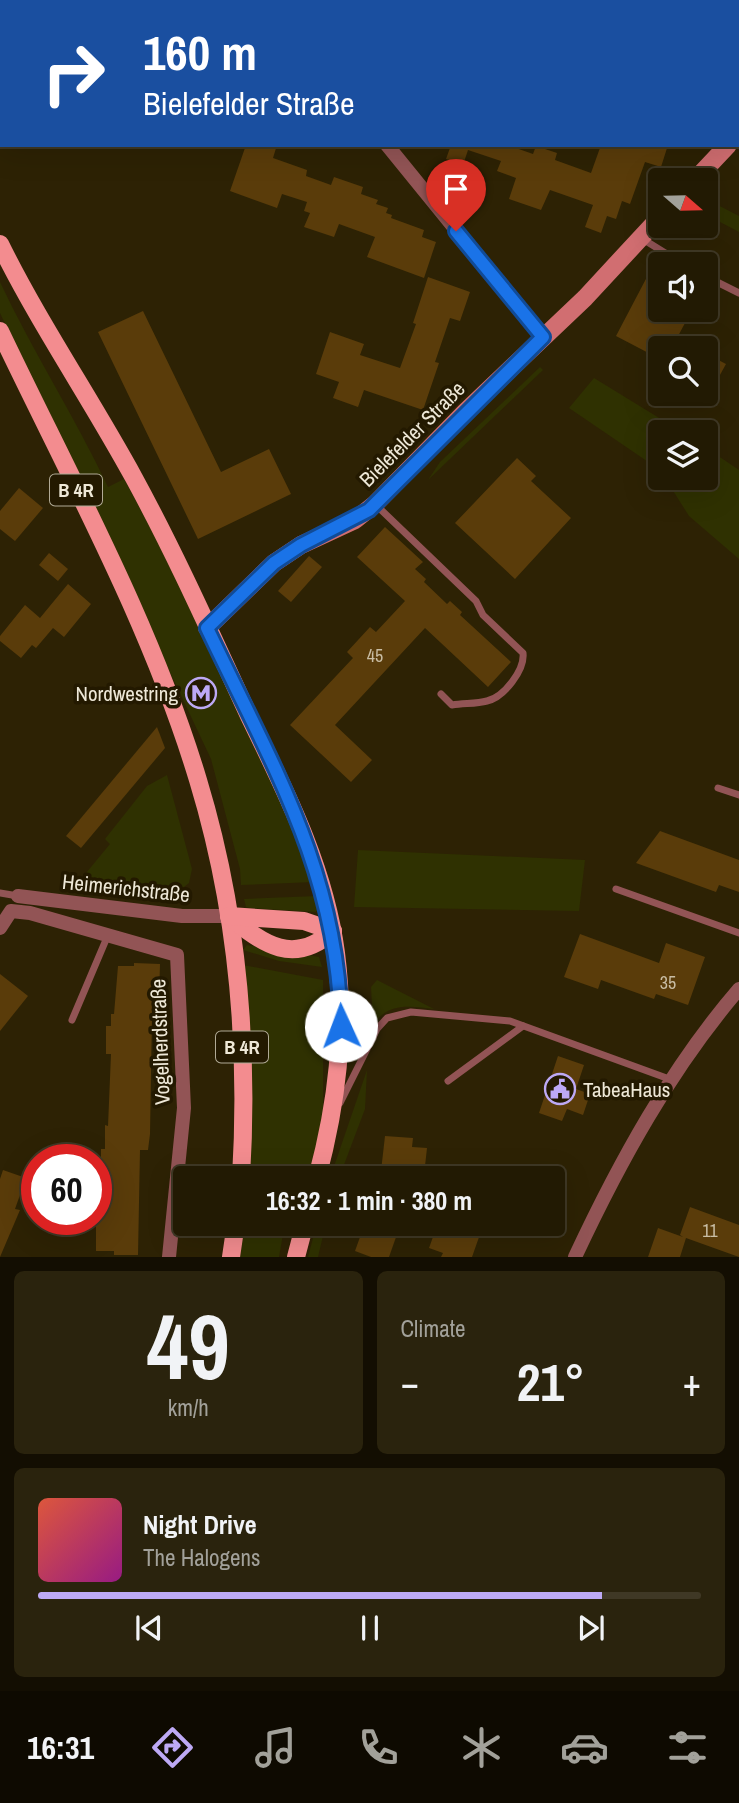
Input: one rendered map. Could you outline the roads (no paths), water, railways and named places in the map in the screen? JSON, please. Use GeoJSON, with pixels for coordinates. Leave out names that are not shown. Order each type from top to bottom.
{"type":"FeatureCollection","features":[{"type":"Feature","properties":{"kind":"main road","name":"B 4R"},"geometry":{"type":"LineString","coordinates":[[0,244],[46,330],[133,476],[294,810],[320,877],[332,931],[341,1026],[332,1117],[320,1166]]}},
{"type":"Feature","properties":{"kind":"main road","name":"B 4R"},"geometry":{"type":"LineString","coordinates":[[0,331],[158,667],[205,802],[229,916],[245,1087],[242,1166]]}},
{"type":"Feature","properties":{"kind":"main road"},"geometry":{"type":"LineString","coordinates":[[229,916],[261,941],[287,949],[308,948],[332,931]]}},
{"type":"Feature","properties":{"kind":"main road"},"geometry":{"type":"LineString","coordinates":[[229,916],[304,921],[332,931]]}},
{"type":"Feature","properties":{"kind":"main road"},"geometry":{"type":"LineString","coordinates":[[231,1257],[234,1236]]}},
{"type":"Feature","properties":{"kind":"main road"},"geometry":{"type":"LineString","coordinates":[[296,1257],[301,1236]]}},
{"type":"Feature","properties":{"kind":"street"},"geometry":{"type":"LineString","coordinates":[[389,147],[543,337]]}},
{"type":"Feature","properties":{"kind":"street"},"geometry":{"type":"LineString","coordinates":[[706,168],[726,147]]}},
{"type":"Feature","properties":{"kind":"street","name":"Bielefelder Straße"},"geometry":{"type":"LineString","coordinates":[[207,628],[282,558],[355,520],[375,504],[585,298],[648,229]]}},
{"type":"Feature","properties":{"kind":"street","name":"Heimerichstraße"},"geometry":{"type":"LineString","coordinates":[[18,896],[182,916],[229,916]]}},
{"type":"Feature","properties":{"kind":"street","name":"Vogelherdstraße"},"geometry":{"type":"LineString","coordinates":[[0,928],[11,911],[67,921],[177,955],[184,1108],[169,1257]]}},
{"type":"Feature","properties":{"kind":"street"},"geometry":{"type":"LineString","coordinates":[[575,1257],[638,1135],[673,1080],[739,989]]}},
{"type":"Feature","properties":{"kind":"lane"},"geometry":{"type":"LineString","coordinates":[[640,237],[664,252]]}},
{"type":"Feature","properties":{"kind":"lane"},"geometry":{"type":"LineString","coordinates":[[718,282],[739,293]]}},
{"type":"Feature","properties":{"kind":"lane"},"geometry":{"type":"LineString","coordinates":[[375,504],[477,601],[483,615],[523,653],[524,663],[517,675],[491,701],[452,705],[441,694]]}},
{"type":"Feature","properties":{"kind":"lane"},"geometry":{"type":"LineString","coordinates":[[718,788],[739,796]]}},
{"type":"Feature","properties":{"kind":"lane"},"geometry":{"type":"LineString","coordinates":[[616,889],[739,933]]}},
{"type":"Feature","properties":{"kind":"lane"},"geometry":{"type":"LineString","coordinates":[[0,893],[18,896]]}},
{"type":"Feature","properties":{"kind":"lane"},"geometry":{"type":"LineString","coordinates":[[72,1020],[108,934]]}},
{"type":"Feature","properties":{"kind":"lane"},"geometry":{"type":"LineString","coordinates":[[332,1117],[377,1029],[387,1018],[411,1012],[510,1021],[673,1080]]}},
{"type":"Feature","properties":{"kind":"lane"},"geometry":{"type":"LineString","coordinates":[[448,1081],[523,1026]]}},
{"type":"Feature","properties":{"kind":"place","name":"Nordwestring"},"geometry":{"type":"Point","coordinates":[201,693]}},
{"type":"Feature","properties":{"kind":"place","name":"TabeaHaus"},"geometry":{"type":"Point","coordinates":[560,1089]}}]}
